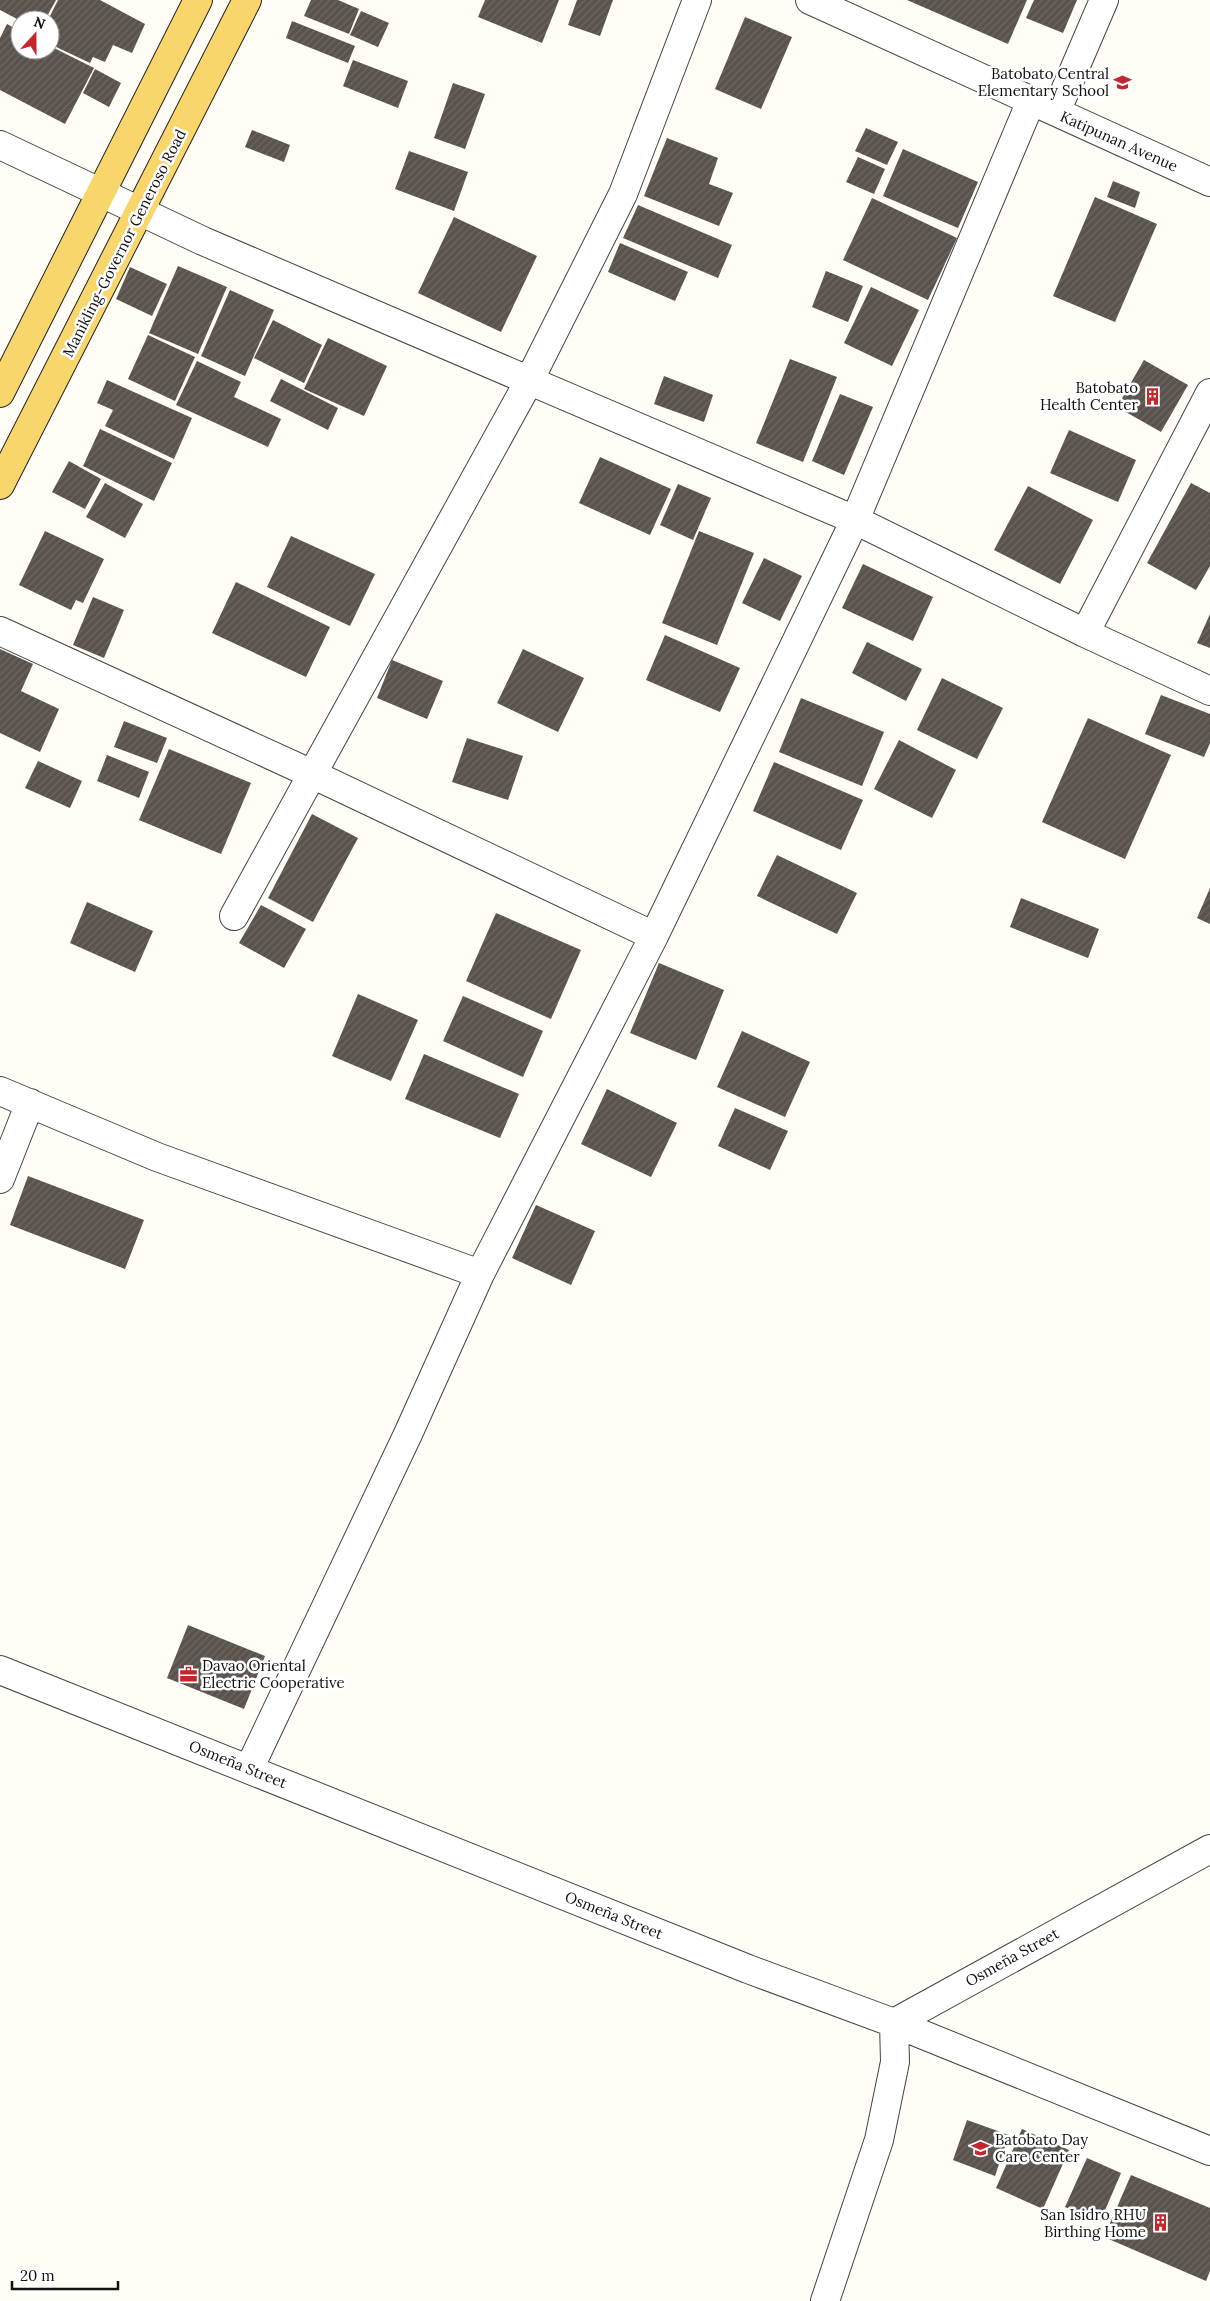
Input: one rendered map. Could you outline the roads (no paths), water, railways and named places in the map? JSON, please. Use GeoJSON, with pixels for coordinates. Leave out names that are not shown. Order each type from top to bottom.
{"type":"FeatureCollection","features":[{"type":"Feature","properties":{"kind":"main road"},"geometry":{"type":"LineString","coordinates":[[0,393],[198,0]]}},
{"type":"Feature","properties":{"kind":"main road","name":"Manikling-Governor Generoso Road"},"geometry":{"type":"LineString","coordinates":[[0,486],[248,0]]}},
{"type":"Feature","properties":{"kind":"street"},"geometry":{"type":"LineString","coordinates":[[234,916],[529,381],[623,194],[697,0]]}},
{"type":"Feature","properties":{"kind":"street","name":"Katipunan Avenue"},"geometry":{"type":"LineString","coordinates":[[810,0],[1210,182]]}},
{"type":"Feature","properties":{"kind":"street"},"geometry":{"type":"LineString","coordinates":[[1056,112],[1104,0]]}},
{"type":"Feature","properties":{"kind":"street"},"geometry":{"type":"LineString","coordinates":[[249,1769],[404,1443],[480,1274],[654,936],[854,520],[1031,101]]}},
{"type":"Feature","properties":{"kind":"street"},"geometry":{"type":"LineString","coordinates":[[0,145],[139,212],[854,520],[1085,634],[1210,691]]}},
{"type":"Feature","properties":{"kind":"street"},"geometry":{"type":"LineString","coordinates":[[1085,634],[1210,393]]}},
{"type":"Feature","properties":{"kind":"street"},"geometry":{"type":"LineString","coordinates":[[0,631],[312,774],[654,936]]}},
{"type":"Feature","properties":{"kind":"street"},"geometry":{"type":"LineString","coordinates":[[0,1091],[166,1160],[480,1274]]}},
{"type":"Feature","properties":{"kind":"street"},"geometry":{"type":"LineString","coordinates":[[0,1179],[30,1103]]}},
{"type":"Feature","properties":{"kind":"street","name":"Osmeña Street"},"geometry":{"type":"LineString","coordinates":[[0,1670],[748,1969],[894,2023],[1210,1849]]}},
{"type":"Feature","properties":{"kind":"street"},"geometry":{"type":"LineString","coordinates":[[825,2301],[879,2140],[895,2062],[894,2023],[1210,2151]]}},
{"type":"Feature","properties":{"kind":"place","name":"Batobato Central Elementary School"},"geometry":{"type":"Point","coordinates":[1123,82]}},
{"type":"Feature","properties":{"kind":"place","name":"Batobato Health Center"},"geometry":{"type":"Point","coordinates":[1152,396]}},
{"type":"Feature","properties":{"kind":"place","name":"Davao Oriental Electric Cooperative"},"geometry":{"type":"Point","coordinates":[188,1674]}},
{"type":"Feature","properties":{"kind":"place","name":"Batobato Day Care Center"},"geometry":{"type":"Point","coordinates":[981,2148]}},
{"type":"Feature","properties":{"kind":"place","name":"San Isidro RHU Birthing Home"},"geometry":{"type":"Point","coordinates":[1160,2223]}}]}
